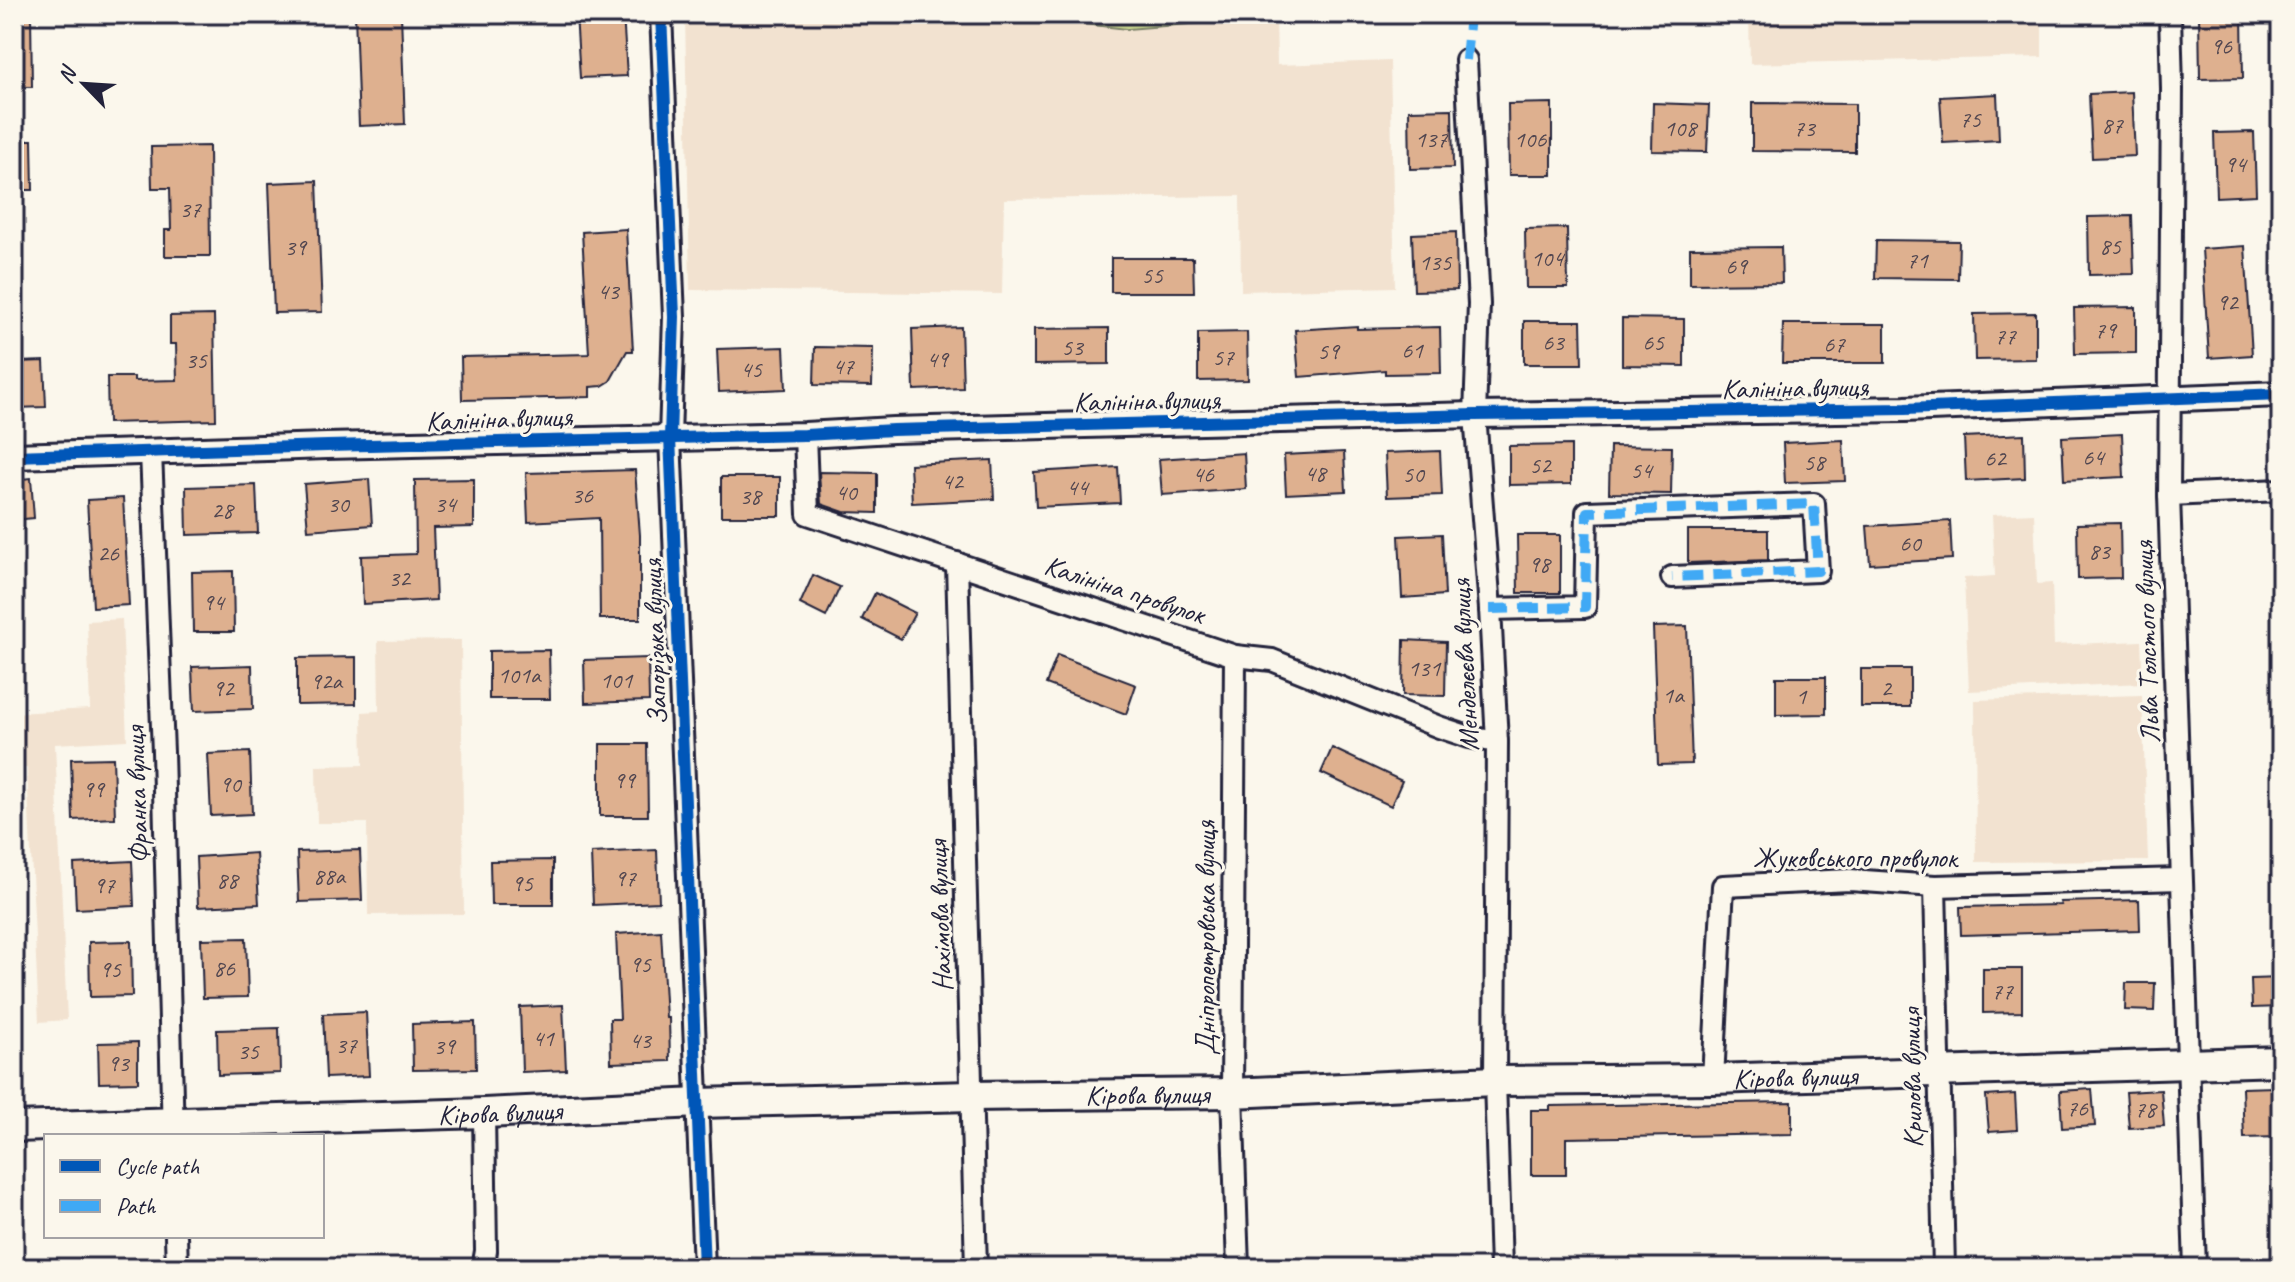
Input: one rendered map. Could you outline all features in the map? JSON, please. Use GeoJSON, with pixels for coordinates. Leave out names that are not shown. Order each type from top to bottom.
{"type":"FeatureCollection","features":[{"type":"Feature","properties":{"kind":"main road","name":"Кірова вулиця"},"geometry":{"type":"LineString","coordinates":[[14,1127],[173,1129],[699,1103],[1232,1093],[1495,1081],[1713,1079],[2281,1061]]}},
{"type":"Feature","properties":{"kind":"street","name":"Запорізька вулиця"},"geometry":{"type":"LineString","coordinates":[[661,14],[674,317],[670,437],[704,1268]]}},
{"type":"Feature","properties":{"kind":"street","name":"Льва Толстого вулиця"},"geometry":{"type":"LineString","coordinates":[[2170,14],[2169,495],[2195,1268]]}},
{"type":"Feature","properties":{"kind":"street","name":"Менделєєва вулиця"},"geometry":{"type":"LineString","coordinates":[[1466,60],[1479,304],[1475,415],[1497,742],[1495,1081],[1501,1268]]}},
{"type":"Feature","properties":{"kind":"street","name":"Калініна вулиця"},"geometry":{"type":"LineString","coordinates":[[14,456],[1475,415],[1905,409],[2281,394]]}},
{"type":"Feature","properties":{"kind":"street","name":"Калініна провулок"},"geometry":{"type":"LineString","coordinates":[[805,435],[808,514],[1235,656],[1272,660],[1439,727],[1497,742]]}},
{"type":"Feature","properties":{"kind":"street","name":"Франка вулиця"},"geometry":{"type":"LineString","coordinates":[[151,452],[164,767],[173,1129]]}},
{"type":"Feature","properties":{"kind":"street"},"geometry":{"type":"LineString","coordinates":[[2169,495],[2281,490]]}},
{"type":"Feature","properties":{"kind":"street"},"geometry":{"type":"LineString","coordinates":[[1490,609],[1585,607],[1587,512],[1814,504],[1818,571],[1672,577]]}},
{"type":"Feature","properties":{"kind":"street","name":"Нахімова вулиця"},"geometry":{"type":"LineString","coordinates":[[957,563],[976,1268]]}},
{"type":"Feature","properties":{"kind":"street","name":"Дніпропетровська вулиця"},"geometry":{"type":"LineString","coordinates":[[1235,656],[1232,1093],[1238,1268]]}},
{"type":"Feature","properties":{"kind":"street","name":"Жуковського провулок"},"geometry":{"type":"LineString","coordinates":[[1713,1079],[1723,886],[1850,880],[1935,886],[2181,879]]}},
{"type":"Feature","properties":{"kind":"street","name":"Крилова вулиця"},"geometry":{"type":"LineString","coordinates":[[1935,886],[1944,1268]]}},
{"type":"Feature","properties":{"kind":"street"},"geometry":{"type":"LineString","coordinates":[[483,1268],[486,1251],[484,1113]]}},
{"type":"Feature","properties":{"kind":"street"},"geometry":{"type":"LineString","coordinates":[[176,1238],[177,1268]]}},
{"type":"Feature","properties":{"kind":"shaded area"},"geometry":{"type":"Polygon","coordinates":[[[685,14],[998,14],[1127,29],[1276,17],[1277,65],[1390,61],[1395,287],[1241,291],[1240,196],[1004,199],[1002,294],[690,290],[685,14]]]}},
{"type":"Feature","properties":{"kind":"shaded area"},"geometry":{"type":"Polygon","coordinates":[[[1749,14],[2042,14],[2042,57],[1750,64],[1749,14]]]}},
{"type":"Feature","properties":{"kind":"shaded area"},"geometry":{"type":"Polygon","coordinates":[[[2034,513],[2037,584],[2052,583],[2054,645],[2141,641],[2143,683],[1969,691],[1964,578],[1995,576],[1992,515],[2034,513]]]}},
{"type":"Feature","properties":{"kind":"shaded area"},"geometry":{"type":"Polygon","coordinates":[[[122,619],[127,740],[55,744],[67,1020],[39,1022],[27,768],[14,768],[14,713],[90,709],[87,621],[122,619]]]}},
{"type":"Feature","properties":{"kind":"shaded area"},"geometry":{"type":"Polygon","coordinates":[[[461,640],[464,914],[368,915],[367,823],[317,823],[316,766],[363,765],[362,712],[379,711],[378,641],[461,640]]]}},
{"type":"Feature","properties":{"kind":"shaded area"},"geometry":{"type":"Polygon","coordinates":[[[2142,695],[2148,861],[1976,862],[1975,700],[2142,695]]]}},
{"type":"Feature","properties":{"kind":"green space"},"geometry":{"type":"Polygon","coordinates":[[[998,14],[1339,14],[1127,29],[998,14]]]}},
{"type":"Feature","properties":{"kind":"building"},"geometry":{"type":"Polygon","coordinates":[[[14,14],[31,14],[32,87],[14,87],[14,14]]]}},
{"type":"Feature","properties":{"kind":"building"},"geometry":{"type":"Polygon","coordinates":[[[355,14],[401,14],[405,124],[359,126],[355,14]]]}},
{"type":"Feature","properties":{"kind":"building"},"geometry":{"type":"Polygon","coordinates":[[[576,14],[623,14],[627,76],[580,78],[576,14]]]}},
{"type":"Feature","properties":{"kind":"building"},"geometry":{"type":"Polygon","coordinates":[[[2199,14],[2242,14],[2243,78],[2200,79],[2199,14]]]}},
{"type":"Feature","properties":{"kind":"building"},"geometry":{"type":"Polygon","coordinates":[[[2132,92],[2135,156],[2092,158],[2089,94],[2132,92]]]}},
{"type":"Feature","properties":{"kind":"building"},"geometry":{"type":"Polygon","coordinates":[[[1997,94],[1999,140],[1943,143],[1940,97],[1997,94]]]}},
{"type":"Feature","properties":{"kind":"building"},"geometry":{"type":"Polygon","coordinates":[[[1552,103],[1552,175],[1509,175],[1508,104],[1552,103]]]}},
{"type":"Feature","properties":{"kind":"building"},"geometry":{"type":"Polygon","coordinates":[[[1653,103],[1709,105],[1707,152],[1652,151],[1653,103]]]}},
{"type":"Feature","properties":{"kind":"building"},"geometry":{"type":"Polygon","coordinates":[[[1752,103],[1855,104],[1855,152],[1752,151],[1752,103]]]}},
{"type":"Feature","properties":{"kind":"building"},"geometry":{"type":"Polygon","coordinates":[[[1452,109],[1453,168],[1410,169],[1409,110],[1452,109]]]}},
{"type":"Feature","properties":{"kind":"building"},"geometry":{"type":"Polygon","coordinates":[[[2254,132],[2256,195],[2216,197],[2214,133],[2254,132]]]}},
{"type":"Feature","properties":{"kind":"building"},"geometry":{"type":"Polygon","coordinates":[[[14,140],[32,140],[33,190],[14,190],[14,140]]]}},
{"type":"Feature","properties":{"kind":"building"},"geometry":{"type":"Polygon","coordinates":[[[209,146],[210,256],[165,256],[165,230],[171,230],[170,188],[152,188],[151,147],[209,146]]]}},
{"type":"Feature","properties":{"kind":"building"},"geometry":{"type":"Polygon","coordinates":[[[317,181],[322,312],[274,313],[269,183],[317,181]]]}},
{"type":"Feature","properties":{"kind":"building"},"geometry":{"type":"Polygon","coordinates":[[[2132,216],[2134,274],[2089,275],[2088,217],[2132,216]]]}},
{"type":"Feature","properties":{"kind":"building"},"geometry":{"type":"Polygon","coordinates":[[[1567,228],[1568,288],[1526,288],[1525,229],[1567,228]]]}},
{"type":"Feature","properties":{"kind":"building"},"geometry":{"type":"Polygon","coordinates":[[[626,229],[633,351],[627,351],[610,381],[602,386],[590,387],[590,397],[462,400],[461,357],[589,354],[582,232],[626,229]]]}},
{"type":"Feature","properties":{"kind":"building"},"geometry":{"type":"Polygon","coordinates":[[[1456,232],[1457,290],[1414,291],[1412,234],[1456,232]]]}},
{"type":"Feature","properties":{"kind":"building"},"geometry":{"type":"Polygon","coordinates":[[[1876,240],[1959,241],[1958,279],[1875,278],[1876,240]]]}},
{"type":"Feature","properties":{"kind":"building"},"geometry":{"type":"Polygon","coordinates":[[[2245,246],[2252,355],[2209,358],[2202,249],[2245,246]]]}},
{"type":"Feature","properties":{"kind":"building"},"geometry":{"type":"Polygon","coordinates":[[[1781,247],[1782,283],[1690,284],[1690,248],[1781,247]]]}},
{"type":"Feature","properties":{"kind":"building"},"geometry":{"type":"Polygon","coordinates":[[[1111,258],[1193,258],[1194,292],[1111,292],[1111,258]]]}},
{"type":"Feature","properties":{"kind":"building"},"geometry":{"type":"Polygon","coordinates":[[[2136,307],[2136,353],[2075,354],[2074,308],[2136,307]]]}},
{"type":"Feature","properties":{"kind":"building"},"geometry":{"type":"Polygon","coordinates":[[[2036,313],[2036,359],[1975,360],[1974,314],[2036,313]]]}},
{"type":"Feature","properties":{"kind":"building"},"geometry":{"type":"Polygon","coordinates":[[[214,315],[216,420],[108,423],[107,377],[134,377],[134,381],[177,380],[176,344],[170,344],[170,316],[214,315]]]}},
{"type":"Feature","properties":{"kind":"building"},"geometry":{"type":"Polygon","coordinates":[[[1622,318],[1684,319],[1684,366],[1622,365],[1622,318]]]}},
{"type":"Feature","properties":{"kind":"building"},"geometry":{"type":"Polygon","coordinates":[[[1524,321],[1581,321],[1582,364],[1524,364],[1524,321]]]}},
{"type":"Feature","properties":{"kind":"building"},"geometry":{"type":"Polygon","coordinates":[[[1783,324],[1885,324],[1885,363],[1782,363],[1783,324]]]}},
{"type":"Feature","properties":{"kind":"building"},"geometry":{"type":"Polygon","coordinates":[[[1357,326],[1357,329],[1440,327],[1441,373],[1385,374],[1385,370],[1299,377],[1295,330],[1357,326]]]}},
{"type":"Feature","properties":{"kind":"building"},"geometry":{"type":"Polygon","coordinates":[[[961,327],[963,388],[914,390],[912,329],[961,327]]]}},
{"type":"Feature","properties":{"kind":"building"},"geometry":{"type":"Polygon","coordinates":[[[1109,328],[1109,364],[1034,365],[1034,329],[1109,328]]]}},
{"type":"Feature","properties":{"kind":"building"},"geometry":{"type":"Polygon","coordinates":[[[1247,332],[1248,380],[1198,381],[1198,333],[1247,332]]]}},
{"type":"Feature","properties":{"kind":"building"},"geometry":{"type":"Polygon","coordinates":[[[784,347],[786,389],[719,392],[717,349],[784,347]]]}},
{"type":"Feature","properties":{"kind":"building"},"geometry":{"type":"Polygon","coordinates":[[[815,347],[873,348],[872,386],[814,385],[815,347]]]}},
{"type":"Feature","properties":{"kind":"building"},"geometry":{"type":"Polygon","coordinates":[[[44,361],[46,407],[14,408],[14,368],[19,368],[19,362],[44,361]]]}},
{"type":"Feature","properties":{"kind":"building"},"geometry":{"type":"Polygon","coordinates":[[[2024,434],[2025,478],[1966,481],[1964,437],[2024,434]]]}},
{"type":"Feature","properties":{"kind":"building"},"geometry":{"type":"Polygon","coordinates":[[[2122,434],[2124,477],[2064,480],[2062,437],[2122,434]]]}},
{"type":"Feature","properties":{"kind":"building"},"geometry":{"type":"Polygon","coordinates":[[[1843,440],[1845,481],[1785,483],[1783,443],[1843,440]]]}},
{"type":"Feature","properties":{"kind":"building"},"geometry":{"type":"Polygon","coordinates":[[[1571,445],[1571,484],[1509,485],[1509,446],[1571,445]]]}},
{"type":"Feature","properties":{"kind":"building"},"geometry":{"type":"Polygon","coordinates":[[[1610,446],[1672,447],[1671,494],[1609,493],[1610,446]]]}},
{"type":"Feature","properties":{"kind":"building"},"geometry":{"type":"Polygon","coordinates":[[[1440,451],[1442,495],[1387,497],[1385,453],[1440,451]]]}},
{"type":"Feature","properties":{"kind":"building"},"geometry":{"type":"Polygon","coordinates":[[[1344,452],[1346,491],[1286,494],[1284,455],[1344,452]]]}},
{"type":"Feature","properties":{"kind":"building"},"geometry":{"type":"Polygon","coordinates":[[[1244,453],[1246,489],[1162,495],[1159,459],[1244,453]]]}},
{"type":"Feature","properties":{"kind":"building"},"geometry":{"type":"Polygon","coordinates":[[[992,460],[994,499],[912,503],[910,464],[992,460]]]}},
{"type":"Feature","properties":{"kind":"building"},"geometry":{"type":"Polygon","coordinates":[[[1118,467],[1120,503],[1036,507],[1034,472],[1118,467]]]}},
{"type":"Feature","properties":{"kind":"building"},"geometry":{"type":"Polygon","coordinates":[[[635,470],[640,535],[640,619],[600,619],[599,518],[528,522],[526,473],[635,470]]]}},
{"type":"Feature","properties":{"kind":"building"},"geometry":{"type":"Polygon","coordinates":[[[819,472],[877,473],[877,513],[844,512],[821,504],[819,472]]]}},
{"type":"Feature","properties":{"kind":"building"},"geometry":{"type":"Polygon","coordinates":[[[721,477],[780,477],[780,516],[721,516],[721,477]]]}},
{"type":"Feature","properties":{"kind":"building"},"geometry":{"type":"Polygon","coordinates":[[[31,478],[34,518],[14,520],[14,480],[31,478]]]}},
{"type":"Feature","properties":{"kind":"building"},"geometry":{"type":"Polygon","coordinates":[[[369,479],[372,525],[308,530],[304,484],[369,479]]]}},
{"type":"Feature","properties":{"kind":"building"},"geometry":{"type":"Polygon","coordinates":[[[474,479],[474,527],[433,528],[436,600],[363,604],[361,556],[416,554],[415,480],[474,479]]]}},
{"type":"Feature","properties":{"kind":"building"},"geometry":{"type":"Polygon","coordinates":[[[256,485],[258,533],[187,535],[186,487],[256,485]]]}},
{"type":"Feature","properties":{"kind":"building"},"geometry":{"type":"Polygon","coordinates":[[[123,498],[129,605],[93,607],[87,500],[123,498]]]}},
{"type":"Feature","properties":{"kind":"building"},"geometry":{"type":"Polygon","coordinates":[[[1950,521],[1952,559],[1870,564],[1867,526],[1950,521]]]}},
{"type":"Feature","properties":{"kind":"building"},"geometry":{"type":"Polygon","coordinates":[[[2120,523],[2121,578],[2078,579],[2077,524],[2120,523]]]}},
{"type":"Feature","properties":{"kind":"building"},"geometry":{"type":"Polygon","coordinates":[[[1688,530],[1768,530],[1768,560],[1688,563],[1688,530]]]}},
{"type":"Feature","properties":{"kind":"building"},"geometry":{"type":"Polygon","coordinates":[[[1442,534],[1445,595],[1402,598],[1399,536],[1442,534]]]}},
{"type":"Feature","properties":{"kind":"building"},"geometry":{"type":"Polygon","coordinates":[[[1517,535],[1560,535],[1560,593],[1518,593],[1517,535]]]}},
{"type":"Feature","properties":{"kind":"building"},"geometry":{"type":"Polygon","coordinates":[[[233,571],[234,632],[193,632],[192,572],[233,571]]]}},
{"type":"Feature","properties":{"kind":"building"},"geometry":{"type":"Polygon","coordinates":[[[813,575],[840,587],[826,617],[800,604],[813,575]]]}},
{"type":"Feature","properties":{"kind":"building"},"geometry":{"type":"Polygon","coordinates":[[[875,593],[915,613],[901,639],[862,619],[875,593]]]}},
{"type":"Feature","properties":{"kind":"building"},"geometry":{"type":"Polygon","coordinates":[[[1687,626],[1692,764],[1658,765],[1653,627],[1687,626]]]}},
{"type":"Feature","properties":{"kind":"building"},"geometry":{"type":"Polygon","coordinates":[[[1404,640],[1446,642],[1445,696],[1403,695],[1404,640]]]}},
{"type":"Feature","properties":{"kind":"building"},"geometry":{"type":"Polygon","coordinates":[[[549,650],[550,699],[489,699],[489,651],[549,650]]]}},
{"type":"Feature","properties":{"kind":"building"},"geometry":{"type":"Polygon","coordinates":[[[1057,655],[1136,685],[1126,714],[1046,684],[1057,655]]]}},
{"type":"Feature","properties":{"kind":"building"},"geometry":{"type":"Polygon","coordinates":[[[356,657],[356,704],[297,705],[297,658],[356,657]]]}},
{"type":"Feature","properties":{"kind":"building"},"geometry":{"type":"Polygon","coordinates":[[[648,658],[649,701],[585,703],[584,660],[648,658]]]}},
{"type":"Feature","properties":{"kind":"building"},"geometry":{"type":"Polygon","coordinates":[[[252,665],[253,709],[194,711],[192,667],[252,665]]]}},
{"type":"Feature","properties":{"kind":"building"},"geometry":{"type":"Polygon","coordinates":[[[1861,669],[1910,669],[1910,707],[1861,707],[1861,669]]]}},
{"type":"Feature","properties":{"kind":"building"},"geometry":{"type":"Polygon","coordinates":[[[1776,677],[1826,677],[1826,714],[1776,715],[1776,677]]]}},
{"type":"Feature","properties":{"kind":"building"},"geometry":{"type":"Polygon","coordinates":[[[600,744],[647,744],[648,816],[600,816],[600,744]]]}},
{"type":"Feature","properties":{"kind":"building"},"geometry":{"type":"Polygon","coordinates":[[[1332,748],[1402,781],[1391,806],[1321,773],[1332,748]]]}},
{"type":"Feature","properties":{"kind":"building"},"geometry":{"type":"Polygon","coordinates":[[[250,752],[252,814],[211,816],[208,754],[250,752]]]}},
{"type":"Feature","properties":{"kind":"building"},"geometry":{"type":"Polygon","coordinates":[[[113,758],[115,818],[73,820],[71,759],[113,758]]]}},
{"type":"Feature","properties":{"kind":"building"},"geometry":{"type":"Polygon","coordinates":[[[360,850],[362,900],[299,902],[297,852],[360,850]]]}},
{"type":"Feature","properties":{"kind":"building"},"geometry":{"type":"Polygon","coordinates":[[[657,850],[659,902],[593,905],[591,853],[657,850]]]}},
{"type":"Feature","properties":{"kind":"building"},"geometry":{"type":"Polygon","coordinates":[[[256,853],[259,904],[198,907],[196,857],[256,853]]]}},
{"type":"Feature","properties":{"kind":"building"},"geometry":{"type":"Polygon","coordinates":[[[553,860],[553,905],[491,905],[490,861],[553,860]]]}},
{"type":"Feature","properties":{"kind":"building"},"geometry":{"type":"Polygon","coordinates":[[[132,861],[134,906],[76,909],[74,864],[132,861]]]}},
{"type":"Feature","properties":{"kind":"building"},"geometry":{"type":"Polygon","coordinates":[[[2139,900],[2140,930],[1961,935],[1960,907],[2139,900]]]}},
{"type":"Feature","properties":{"kind":"building"},"geometry":{"type":"Polygon","coordinates":[[[661,931],[670,1061],[611,1063],[610,1019],[620,1019],[616,934],[661,931]]]}},
{"type":"Feature","properties":{"kind":"building"},"geometry":{"type":"Polygon","coordinates":[[[246,938],[248,997],[203,998],[201,939],[246,938]]]}},
{"type":"Feature","properties":{"kind":"building"},"geometry":{"type":"Polygon","coordinates":[[[131,941],[132,996],[90,997],[89,942],[131,941]]]}},
{"type":"Feature","properties":{"kind":"building"},"geometry":{"type":"Polygon","coordinates":[[[1983,969],[2022,969],[2022,1012],[1983,1013],[1983,969]]]}},
{"type":"Feature","properties":{"kind":"building"},"geometry":{"type":"Polygon","coordinates":[[[2281,978],[2281,1007],[2252,1008],[2251,979],[2281,978]]]}},
{"type":"Feature","properties":{"kind":"building"},"geometry":{"type":"Polygon","coordinates":[[[2126,983],[2155,983],[2154,1011],[2125,1010],[2126,983]]]}},
{"type":"Feature","properties":{"kind":"building"},"geometry":{"type":"Polygon","coordinates":[[[563,1005],[566,1070],[522,1072],[520,1007],[563,1005]]]}},
{"type":"Feature","properties":{"kind":"building"},"geometry":{"type":"Polygon","coordinates":[[[366,1012],[369,1076],[326,1078],[323,1014],[366,1012]]]}},
{"type":"Feature","properties":{"kind":"building"},"geometry":{"type":"Polygon","coordinates":[[[475,1022],[476,1069],[413,1070],[412,1024],[475,1022]]]}},
{"type":"Feature","properties":{"kind":"building"},"geometry":{"type":"Polygon","coordinates":[[[279,1028],[280,1073],[218,1075],[217,1030],[279,1028]]]}},
{"type":"Feature","properties":{"kind":"building"},"geometry":{"type":"Polygon","coordinates":[[[138,1042],[138,1082],[99,1083],[98,1043],[138,1042]]]}},
{"type":"Feature","properties":{"kind":"building"},"geometry":{"type":"Polygon","coordinates":[[[2275,1087],[2278,1137],[2244,1138],[2242,1088],[2275,1087]]]}},
{"type":"Feature","properties":{"kind":"building"},"geometry":{"type":"Polygon","coordinates":[[[2092,1089],[2095,1126],[2062,1128],[2060,1091],[2092,1089]]]}},
{"type":"Feature","properties":{"kind":"building"},"geometry":{"type":"Polygon","coordinates":[[[2161,1090],[2164,1126],[2129,1128],[2126,1092],[2161,1090]]]}},
{"type":"Feature","properties":{"kind":"building"},"geometry":{"type":"Polygon","coordinates":[[[2015,1094],[2017,1130],[1989,1132],[1986,1096],[2015,1094]]]}},
{"type":"Feature","properties":{"kind":"building"},"geometry":{"type":"Polygon","coordinates":[[[1792,1102],[1792,1134],[1566,1138],[1566,1175],[1531,1175],[1531,1110],[1550,1110],[1550,1106],[1792,1102]]]}},
{"type":"Feature","properties":{"kind":"marked path"},"geometry":{"type":"LineString","coordinates":[[1466,60],[1470,14]]}},
{"type":"Feature","properties":{"kind":"marked path"},"geometry":{"type":"LineString","coordinates":[[1490,609],[1585,607],[1587,512],[1814,504],[1818,571],[1672,577]]}},
{"type":"Feature","properties":{"kind":"cycle path"},"geometry":{"type":"LineString","coordinates":[[661,14],[674,317],[670,437],[704,1268]]}},
{"type":"Feature","properties":{"kind":"cycle path"},"geometry":{"type":"LineString","coordinates":[[14,456],[1475,415],[1905,409],[2281,394]]}}]}
